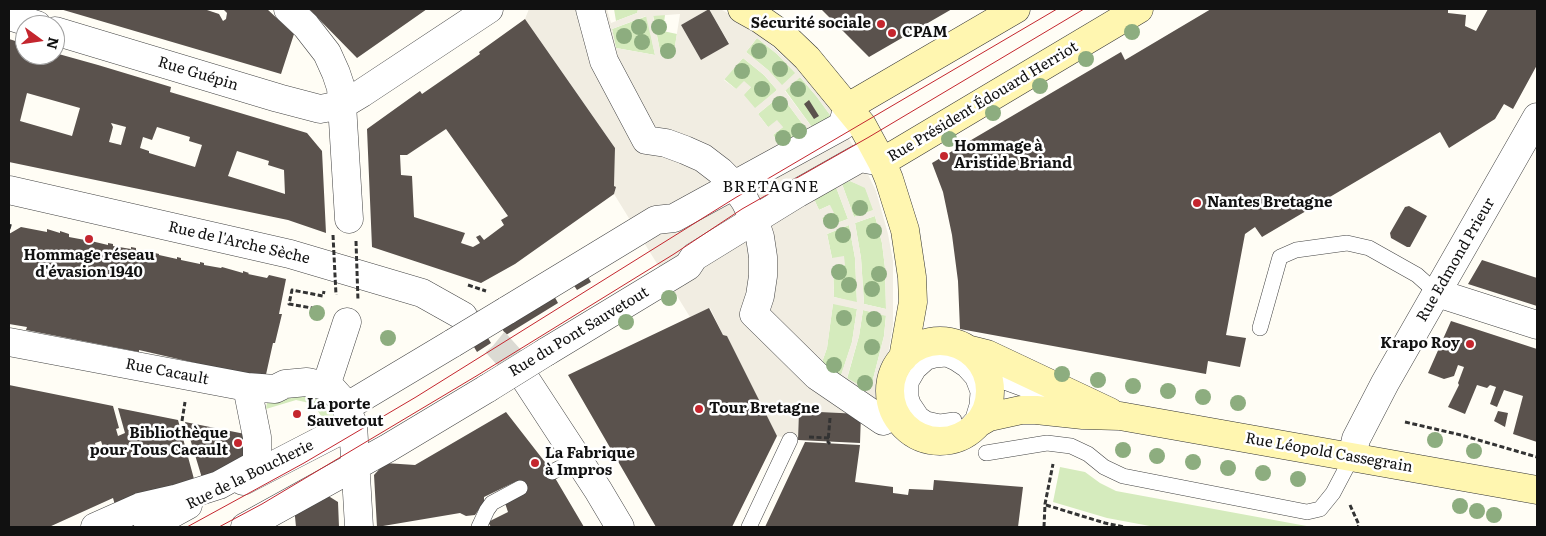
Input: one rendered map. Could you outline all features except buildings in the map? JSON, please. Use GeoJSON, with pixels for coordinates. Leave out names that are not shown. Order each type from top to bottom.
{"type":"FeatureCollection","features":[{"type":"Feature","properties":{"kind":"main road"},"geometry":{"type":"LineString","coordinates":[[742,9],[783,35],[816,68],[862,125],[889,179],[905,230],[910,254],[912,302],[924,332],[935,341]]}},
{"type":"Feature","properties":{"kind":"main road"},"geometry":{"type":"LineString","coordinates":[[848,107],[1016,9]]}},
{"type":"Feature","properties":{"kind":"main road","name":"Rue Président Édouard Herriot"},"geometry":{"type":"LineString","coordinates":[[882,162],[1139,9]]}},
{"type":"Feature","properties":{"kind":"main road","name":"Rue Léopold Cassegrain"},"geometry":{"type":"LineString","coordinates":[[912,302],[903,358],[895,371],[890,391],[894,411],[900,420],[907,428],[924,438],[935,440],[989,417],[1021,410],[1083,415],[1109,411]]}},
{"type":"Feature","properties":{"kind":"main road"},"geometry":{"type":"LineString","coordinates":[[903,358],[915,348],[935,341]]}},
{"type":"Feature","properties":{"kind":"main road","name":"Rue Léopold Cassegrain"},"geometry":{"type":"LineString","coordinates":[[935,341],[958,344],[973,364],[988,354],[1109,411],[1537,490]]}},
{"type":"Feature","properties":{"kind":"main road"},"geometry":{"type":"LineString","coordinates":[[962,428],[987,407],[990,386],[973,364]]}},
{"type":"Feature","properties":{"kind":"street"},"geometry":{"type":"LineString","coordinates":[[288,9],[306,26],[327,53],[341,88],[346,232]]}},
{"type":"Feature","properties":{"kind":"street"},"geometry":{"type":"LineString","coordinates":[[342,105],[362,94],[489,9]]}},
{"type":"Feature","properties":{"kind":"street"},"geometry":{"type":"LineString","coordinates":[[590,9],[604,61],[646,140],[679,148],[703,158],[720,170],[745,201],[760,237],[763,257],[760,296],[754,314],[817,376],[883,422]]}},
{"type":"Feature","properties":{"kind":"street","name":"Rue Guépin"},"geometry":{"type":"LineString","coordinates":[[65,33],[320,109],[342,105]]}},
{"type":"Feature","properties":{"kind":"street"},"geometry":{"type":"LineString","coordinates":[[350,416],[453,343],[497,301],[656,220],[674,218],[842,126],[848,107]]}},
{"type":"Feature","properties":{"kind":"street","name":"Rue Edmond Prieur"},"geometry":{"type":"LineString","coordinates":[[1352,457],[1356,439],[1385,383],[1537,117]]}},
{"type":"Feature","properties":{"kind":"street","name":"Rue Président Édouard Herriot"},"geometry":{"type":"LineString","coordinates":[[798,193],[860,158],[882,162]]}},
{"type":"Feature","properties":{"kind":"street","name":"Rue de l'Arche Sèche"},"geometry":{"type":"LineString","coordinates":[[9,190],[290,254],[422,293],[463,316]]}},
{"type":"Feature","properties":{"kind":"street","name":"Rue du Pont Sauvetout"},"geometry":{"type":"LineString","coordinates":[[355,466],[488,388],[688,266],[694,256],[798,193]]}},
{"type":"Feature","properties":{"kind":"street"},"geometry":{"type":"LineString","coordinates":[[1437,293],[1537,325]]}},
{"type":"Feature","properties":{"kind":"street"},"geometry":{"type":"LineString","coordinates":[[353,312],[326,386],[339,396],[350,416],[359,527]]}},
{"type":"Feature","properties":{"kind":"street","name":"Rue Cacault"},"geometry":{"type":"LineString","coordinates":[[9,342],[246,388],[274,389],[285,384],[306,382],[326,386]]}},
{"type":"Feature","properties":{"kind":"street"},"geometry":{"type":"LineString","coordinates":[[526,380],[620,527]]}},
{"type":"Feature","properties":{"kind":"street","name":"Rue de la Boucherie"},"geometry":{"type":"LineString","coordinates":[[95,527],[140,507],[175,499],[218,485],[257,464],[257,437],[246,388]]}},
{"type":"Feature","properties":{"kind":"street","name":"Rue de la Boucherie"},"geometry":{"type":"LineString","coordinates":[[148,527],[179,509],[269,469],[350,416]]}},
{"type":"Feature","properties":{"kind":"street"},"geometry":{"type":"LineString","coordinates":[[245,527],[355,466]]}},
{"type":"Feature","properties":{"kind":"lane"},"geometry":{"type":"LineString","coordinates":[[1260,328],[1280,257],[1296,250],[1347,243],[1369,248],[1417,275],[1437,293]]}},
{"type":"Feature","properties":{"kind":"lane"},"geometry":{"type":"LineString","coordinates":[[962,428],[927,419],[921,414],[916,409],[911,397],[911,383],[918,370],[935,360],[973,364]]}},
{"type":"Feature","properties":{"kind":"lane"},"geometry":{"type":"LineString","coordinates":[[749,527],[790,440]]}},
{"type":"Feature","properties":{"kind":"lane"},"geometry":{"type":"LineString","coordinates":[[986,453],[1047,443],[1071,446],[1088,454],[1104,467],[1123,476],[1307,512],[1320,509],[1333,493],[1352,457]]}},
{"type":"Feature","properties":{"kind":"lane"},"geometry":{"type":"LineString","coordinates":[[552,472],[578,459]]}},
{"type":"Feature","properties":{"kind":"lane"},"geometry":{"type":"LineString","coordinates":[[479,527],[492,504],[520,488]]}},
{"type":"Feature","properties":{"kind":"path"},"geometry":{"type":"LineString","coordinates":[[9,229],[11,222]]}},
{"type":"Feature","properties":{"kind":"path"},"geometry":{"type":"LineString","coordinates":[[336,295],[346,232]]}},
{"type":"Feature","properties":{"kind":"path"},"geometry":{"type":"LineString","coordinates":[[324,287],[323,296],[292,290],[289,304],[337,312],[353,312],[346,232]]}},
{"type":"Feature","properties":{"kind":"path"},"geometry":{"type":"LineString","coordinates":[[461,283],[497,301]]}},
{"type":"Feature","properties":{"kind":"path"},"geometry":{"type":"LineString","coordinates":[[830,413],[828,442],[830,444]]}},
{"type":"Feature","properties":{"kind":"path"},"geometry":{"type":"LineString","coordinates":[[1405,422],[1461,435],[1537,457]]}},
{"type":"Feature","properties":{"kind":"path"},"geometry":{"type":"LineString","coordinates":[[1044,527],[1045,504],[1054,459],[1077,463],[1080,450]]}},
{"type":"Feature","properties":{"kind":"path"},"geometry":{"type":"LineString","coordinates":[[1045,504],[1124,527]]}},
{"type":"Feature","properties":{"kind":"green space"},"geometry":{"type":"Polygon","coordinates":[[[614,9],[638,10],[637,13],[616,21],[614,9]]]}},
{"type":"Feature","properties":{"kind":"green space"},"geometry":{"type":"Polygon","coordinates":[[[653,15],[665,15],[663,31],[677,34],[673,58],[661,56],[653,15]]]}},
{"type":"Feature","properties":{"kind":"green space"},"geometry":{"type":"Polygon","coordinates":[[[647,16],[655,55],[616,48],[612,29],[647,16]]]}},
{"type":"Feature","properties":{"kind":"green space"},"geometry":{"type":"Polygon","coordinates":[[[757,38],[796,73],[782,86],[768,70],[746,52],[757,38]]]}},
{"type":"Feature","properties":{"kind":"green space"},"geometry":{"type":"Polygon","coordinates":[[[743,58],[764,75],[777,90],[755,109],[743,95],[751,87],[736,89],[724,79],[743,58]]]}},
{"type":"Feature","properties":{"kind":"green space"},"geometry":{"type":"Polygon","coordinates":[[[800,77],[833,119],[814,130],[785,90],[800,77]]]}},
{"type":"Feature","properties":{"kind":"green space"},"geometry":{"type":"Polygon","coordinates":[[[781,95],[807,130],[783,149],[773,135],[783,127],[768,127],[758,114],[781,95]]]}},
{"type":"Feature","properties":{"kind":"green space"},"geometry":{"type":"Polygon","coordinates":[[[833,179],[848,219],[826,227],[822,218],[830,205],[819,210],[814,199],[833,179]]]}},
{"type":"Feature","properties":{"kind":"green space"},"geometry":{"type":"Polygon","coordinates":[[[850,181],[865,187],[874,210],[854,217],[842,184],[850,181]]]}},
{"type":"Feature","properties":{"kind":"green space"},"geometry":{"type":"Polygon","coordinates":[[[875,216],[882,243],[885,268],[886,309],[864,304],[861,258],[855,223],[875,216]]]}},
{"type":"Feature","properties":{"kind":"green space"},"geometry":{"type":"Polygon","coordinates":[[[849,225],[855,258],[857,303],[834,297],[833,267],[845,265],[832,258],[827,234],[849,225]]]}},
{"type":"Feature","properties":{"kind":"green space"},"geometry":{"type":"Polygon","coordinates":[[[833,303],[857,309],[852,342],[841,376],[821,365],[827,348],[833,303]]]}},
{"type":"Feature","properties":{"kind":"green space"},"geometry":{"type":"Polygon","coordinates":[[[863,310],[886,315],[884,336],[870,391],[847,379],[859,336],[863,310]]]}},
{"type":"Feature","properties":{"kind":"green space"},"geometry":{"type":"Polygon","coordinates":[[[306,387],[344,413],[323,426],[321,416],[316,408],[305,402],[296,400],[266,409],[267,402],[306,387]]]}},
{"type":"Feature","properties":{"kind":"green space"},"geometry":{"type":"Polygon","coordinates":[[[1060,467],[1085,472],[1100,483],[1116,491],[1312,527],[1155,527],[1107,518],[1053,502],[1060,467]]]}},
{"type":"Feature","properties":{"kind":"shaded area"},"geometry":{"type":"Polygon","coordinates":[[[529,9],[607,9],[611,23],[637,13],[638,9],[709,9],[720,9],[738,18],[754,30],[805,76],[833,111],[860,158],[876,191],[888,234],[893,261],[893,324],[888,355],[877,390],[877,403],[861,414],[799,411],[798,440],[777,436],[727,336],[723,335],[710,308],[690,317],[614,194],[616,188],[614,186],[615,148],[525,19],[529,9]],[[709,9],[681,25],[701,60],[729,43],[709,9]],[[680,14],[653,16],[661,56],[673,58],[680,14]],[[646,16],[612,29],[616,48],[655,55],[646,16]],[[757,38],[746,52],[768,70],[782,85],[795,73],[777,54],[757,38]],[[743,58],[724,80],[736,89],[744,81],[751,87],[744,95],[755,108],[777,90],[764,75],[743,58]],[[800,77],[785,91],[814,130],[833,119],[800,77]],[[781,95],[758,114],[768,127],[777,120],[783,127],[773,135],[783,148],[807,130],[781,95]],[[850,181],[842,184],[854,217],[873,210],[865,188],[850,181]],[[820,186],[823,195],[814,199],[819,210],[830,205],[834,213],[822,218],[826,227],[848,219],[836,187],[820,186]],[[875,216],[855,223],[861,258],[864,304],[886,309],[885,268],[882,243],[875,216]],[[849,225],[827,234],[832,258],[844,256],[845,265],[833,267],[834,297],[857,302],[855,258],[849,225]],[[833,304],[827,348],[821,365],[841,375],[852,342],[857,309],[833,304]],[[863,310],[859,336],[847,378],[870,391],[884,336],[886,316],[863,310]]]}},
{"type":"Feature","properties":{"kind":"tunnel"},"geometry":{"type":"LineString","coordinates":[[463,316],[496,343],[526,380]]}},
{"type":"Feature","properties":{"kind":"tram line"},"geometry":{"type":"LineString","coordinates":[[187,527],[304,463],[416,397],[735,198],[1057,9]]}},
{"type":"Feature","properties":{"kind":"tram line"},"geometry":{"type":"LineString","coordinates":[[219,527],[262,504],[478,375],[674,254],[742,209],[869,137],[1084,9]]}},
{"type":"Feature","properties":{"kind":"place","name":"Sécurité sociale"},"geometry":{"type":"Point","coordinates":[881,24]}},
{"type":"Feature","properties":{"kind":"place","name":"CPAM"},"geometry":{"type":"Point","coordinates":[892,33]}},
{"type":"Feature","properties":{"kind":"place","name":"Hommage à Aristide Briand"},"geometry":{"type":"Point","coordinates":[944,156]}},
{"type":"Feature","properties":{"kind":"place","name":"Nantes Bretagne"},"geometry":{"type":"Point","coordinates":[1197,203]}},
{"type":"Feature","properties":{"kind":"place","name":"Hommage réseau d'évasion 1940"},"geometry":{"type":"Point","coordinates":[89,239]}},
{"type":"Feature","properties":{"kind":"place","name":"Krapo Roy"},"geometry":{"type":"Point","coordinates":[1470,344]}},
{"type":"Feature","properties":{"kind":"place","name":"Tour Bretagne"},"geometry":{"type":"Point","coordinates":[699,409]}},
{"type":"Feature","properties":{"kind":"place","name":"La porte Sauvetout"},"geometry":{"type":"Point","coordinates":[297,414]}},
{"type":"Feature","properties":{"kind":"place","name":"Bibliothèque pour Tous Cacault"},"geometry":{"type":"Point","coordinates":[238,443]}},
{"type":"Feature","properties":{"kind":"place","name":"La Fabrique à Impros"},"geometry":{"type":"Point","coordinates":[535,463]}},
{"type":"Feature","properties":{"kind":"district","name":"BRETAGNE"},"geometry":{"type":"Point","coordinates":[771,187]}}]}
